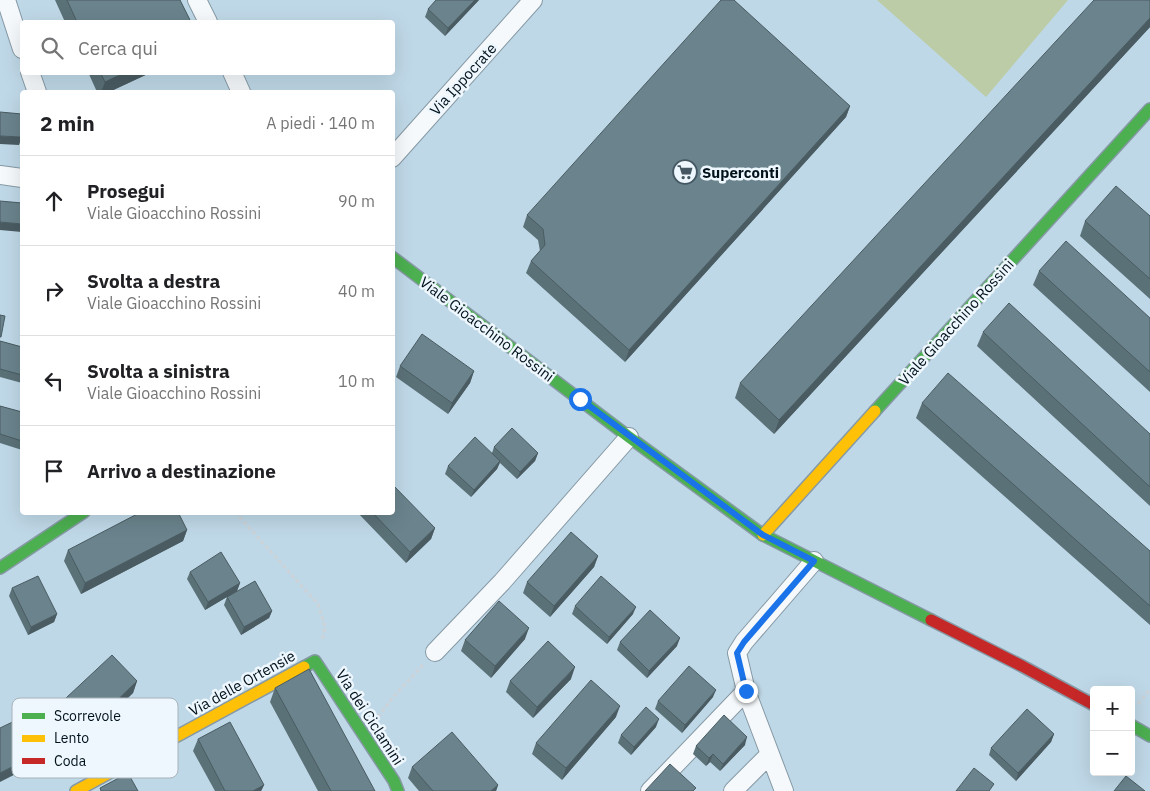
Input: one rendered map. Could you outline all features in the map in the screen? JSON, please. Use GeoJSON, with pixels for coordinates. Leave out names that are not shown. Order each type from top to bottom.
{"type":"FeatureCollection","features":[{"type":"Feature","properties":{"kind":"street"},"geometry":{"type":"LineString","coordinates":[[6,0],[20,43]]}},
{"type":"Feature","properties":{"kind":"street"},"geometry":{"type":"LineString","coordinates":[[197,0],[207,20]]}},
{"type":"Feature","properties":{"kind":"street","name":"Via Ippocrate"},"geometry":{"type":"LineString","coordinates":[[395,155],[533,0]]}},
{"type":"Feature","properties":{"kind":"street"},"geometry":{"type":"LineString","coordinates":[[31,75],[36,90]]}},
{"type":"Feature","properties":{"kind":"street"},"geometry":{"type":"LineString","coordinates":[[233,75],[240,90]]}},
{"type":"Feature","properties":{"kind":"street","name":"Viale Gioacchino Rossini"},"geometry":{"type":"LineString","coordinates":[[763,535],[1150,109]]}},
{"type":"Feature","properties":{"kind":"street"},"geometry":{"type":"LineString","coordinates":[[0,175],[20,178]]}},
{"type":"Feature","properties":{"kind":"street","name":"Viale Gioacchino Rossini"},"geometry":{"type":"LineString","coordinates":[[395,259],[763,535],[1022,666],[1090,703]]}},
{"type":"Feature","properties":{"kind":"street"},"geometry":{"type":"LineString","coordinates":[[435,652],[502,582],[630,437]]}},
{"type":"Feature","properties":{"kind":"street"},"geometry":{"type":"LineString","coordinates":[[0,568],[80,515]]}},
{"type":"Feature","properties":{"kind":"street"},"geometry":{"type":"LineString","coordinates":[[784,791],[746,691],[737,653],[744,642],[814,561]]}},
{"type":"Feature","properties":{"kind":"street","name":"Via delle Ortensie"},"geometry":{"type":"LineString","coordinates":[[178,736],[315,661]]}},
{"type":"Feature","properties":{"kind":"street","name":"Via dei Ciclamini"},"geometry":{"type":"LineString","coordinates":[[315,661],[394,781],[398,791]]}},
{"type":"Feature","properties":{"kind":"street"},"geometry":{"type":"LineString","coordinates":[[650,791],[746,691]]}},
{"type":"Feature","properties":{"kind":"street"},"geometry":{"type":"LineString","coordinates":[[1135,727],[1150,736]]}},
{"type":"Feature","properties":{"kind":"street"},"geometry":{"type":"LineString","coordinates":[[733,791],[769,755]]}},
{"type":"Feature","properties":{"kind":"street","name":"Via delle Ortensie"},"geometry":{"type":"LineString","coordinates":[[76,791],[100,778]]}},
{"type":"Feature","properties":{"kind":"path","name":"Via delle Ortensie"},"geometry":{"type":"LineString","coordinates":[[238,515],[318,604],[325,627],[322,646],[315,661]]}},
{"type":"Feature","properties":{"kind":"path"},"geometry":{"type":"LineString","coordinates":[[394,696],[415,674]]}},
{"type":"Feature","properties":{"kind":"path"},"geometry":{"type":"LineString","coordinates":[[1136,707],[1150,689]]}},
{"type":"Feature","properties":{"kind":"green space"},"geometry":{"type":"Polygon","coordinates":[[[877,0],[1068,0],[986,97],[877,0]]]}},
{"type":"Feature","properties":{"kind":"building"},"geometry":{"type":"Polygon","coordinates":[[[67,0],[180,0],[190,20],[76,20],[67,0]]]}},
{"type":"Feature","properties":{"kind":"building"},"geometry":{"type":"Polygon","coordinates":[[[436,0],[475,0],[448,28],[428,9],[436,0]]]}},
{"type":"Feature","properties":{"kind":"building","name":"Superconti"},"geometry":{"type":"Polygon","coordinates":[[[721,0],[734,0],[850,106],[629,350],[531,261],[545,245],[543,229],[527,215],[721,0]]]}},
{"type":"Feature","properties":{"kind":"building"},"geometry":{"type":"Polygon","coordinates":[[[1094,0],[1150,0],[1150,18],[779,420],[740,383],[1094,0]]]}},
{"type":"Feature","properties":{"kind":"building"},"geometry":{"type":"Polygon","coordinates":[[[102,75],[120,75],[105,82],[102,75]]]}},
{"type":"Feature","properties":{"kind":"building"},"geometry":{"type":"Polygon","coordinates":[[[0,112],[20,114],[20,137],[0,136],[0,112]]]}},
{"type":"Feature","properties":{"kind":"building"},"geometry":{"type":"Polygon","coordinates":[[[1116,186],[1150,216],[1150,279],[1085,221],[1116,186]]]}},
{"type":"Feature","properties":{"kind":"building"},"geometry":{"type":"Polygon","coordinates":[[[0,201],[20,203],[20,224],[0,222],[0,201]]]}},
{"type":"Feature","properties":{"kind":"building"},"geometry":{"type":"Polygon","coordinates":[[[1066,241],[1150,318],[1150,372],[1039,271],[1066,241]]]}},
{"type":"Feature","properties":{"kind":"building"},"geometry":{"type":"Polygon","coordinates":[[[1009,303],[1150,434],[1150,487],[983,332],[1009,303]]]}},
{"type":"Feature","properties":{"kind":"building"},"geometry":{"type":"Polygon","coordinates":[[[0,315],[5,316],[1,337],[0,337],[0,315]]]}},
{"type":"Feature","properties":{"kind":"building"},"geometry":{"type":"Polygon","coordinates":[[[422,334],[474,371],[452,403],[400,366],[422,334]]]}},
{"type":"Feature","properties":{"kind":"building"},"geometry":{"type":"Polygon","coordinates":[[[0,341],[20,346],[20,374],[0,369],[0,341]]]}},
{"type":"Feature","properties":{"kind":"building"},"geometry":{"type":"Polygon","coordinates":[[[948,373],[1150,551],[1150,606],[922,403],[948,373]]]}},
{"type":"Feature","properties":{"kind":"building"},"geometry":{"type":"Polygon","coordinates":[[[0,406],[20,411],[20,440],[0,434],[0,406]]]}},
{"type":"Feature","properties":{"kind":"building"},"geometry":{"type":"Polygon","coordinates":[[[512,428],[538,453],[520,472],[494,447],[512,428]]]}},
{"type":"Feature","properties":{"kind":"building"},"geometry":{"type":"Polygon","coordinates":[[[475,437],[500,461],[474,490],[448,466],[475,437]]]}},
{"type":"Feature","properties":{"kind":"building"},"geometry":{"type":"Polygon","coordinates":[[[395,487],[435,528],[410,552],[375,515],[395,515],[395,487]]]}},
{"type":"Feature","properties":{"kind":"building"},"geometry":{"type":"Polygon","coordinates":[[[135,515],[180,515],[187,530],[85,583],[68,550],[135,515]]]}},
{"type":"Feature","properties":{"kind":"building"},"geometry":{"type":"Polygon","coordinates":[[[571,532],[598,556],[554,606],[527,582],[571,532]]]}},
{"type":"Feature","properties":{"kind":"building"},"geometry":{"type":"Polygon","coordinates":[[[221,552],[240,583],[208,602],[190,572],[221,552]]]}},
{"type":"Feature","properties":{"kind":"building"},"geometry":{"type":"Polygon","coordinates":[[[38,576],[57,614],[31,627],[12,588],[38,576]]]}},
{"type":"Feature","properties":{"kind":"building"},"geometry":{"type":"Polygon","coordinates":[[[601,576],[636,607],[609,637],[575,606],[601,576]]]}},
{"type":"Feature","properties":{"kind":"building"},"geometry":{"type":"Polygon","coordinates":[[[255,581],[272,611],[244,627],[227,597],[255,581]]]}},
{"type":"Feature","properties":{"kind":"building"},"geometry":{"type":"Polygon","coordinates":[[[499,601],[529,628],[495,666],[465,640],[499,601]]]}},
{"type":"Feature","properties":{"kind":"building"},"geometry":{"type":"Polygon","coordinates":[[[650,610],[680,638],[649,671],[620,642],[650,610]]]}},
{"type":"Feature","properties":{"kind":"building"},"geometry":{"type":"Polygon","coordinates":[[[548,641],[575,667],[537,707],[510,681],[548,641]]]}},
{"type":"Feature","properties":{"kind":"building"},"geometry":{"type":"Polygon","coordinates":[[[112,655],[137,681],[120,698],[66,698],[112,655]]]}},
{"type":"Feature","properties":{"kind":"building"},"geometry":{"type":"Polygon","coordinates":[[[689,666],[716,690],[685,725],[658,701],[689,666]]]}},
{"type":"Feature","properties":{"kind":"building"},"geometry":{"type":"Polygon","coordinates":[[[309,669],[375,791],[331,791],[275,688],[309,669]]]}},
{"type":"Feature","properties":{"kind":"building"},"geometry":{"type":"Polygon","coordinates":[[[591,680],[620,706],[566,768],[536,743],[591,680]]]}},
{"type":"Feature","properties":{"kind":"building"},"geometry":{"type":"Polygon","coordinates":[[[646,707],[659,719],[634,747],[621,735],[646,707]]]}},
{"type":"Feature","properties":{"kind":"building"},"geometry":{"type":"Polygon","coordinates":[[[1027,709],[1054,734],[1018,773],[991,748],[1027,709]]]}},
{"type":"Feature","properties":{"kind":"building"},"geometry":{"type":"Polygon","coordinates":[[[724,715],[747,737],[723,764],[713,754],[709,758],[696,746],[724,715]]]}},
{"type":"Feature","properties":{"kind":"building"},"geometry":{"type":"Polygon","coordinates":[[[12,722],[12,767],[0,773],[0,728],[12,722]]]}},
{"type":"Feature","properties":{"kind":"building"},"geometry":{"type":"Polygon","coordinates":[[[230,722],[264,785],[253,791],[225,791],[198,739],[230,722]]]}},
{"type":"Feature","properties":{"kind":"building"},"geometry":{"type":"Polygon","coordinates":[[[452,732],[498,785],[491,791],[433,791],[412,767],[452,732]]]}},
{"type":"Feature","properties":{"kind":"building"},"geometry":{"type":"Polygon","coordinates":[[[670,764],[696,788],[693,791],[645,791],[670,764]]]}},
{"type":"Feature","properties":{"kind":"building"},"geometry":{"type":"Polygon","coordinates":[[[974,768],[994,784],[989,791],[956,791],[974,768]]]}},
{"type":"Feature","properties":{"kind":"building"},"geometry":{"type":"Polygon","coordinates":[[[1126,776],[1145,791],[1114,791],[1126,776]]]}},
{"type":"Feature","properties":{"kind":"building"},"geometry":{"type":"Polygon","coordinates":[[[119,778],[131,778],[138,791],[101,791],[100,788],[119,778]]]}},
{"type":"Feature","properties":{"kind":"traffic: fast"},"geometry":{"type":"LineString","coordinates":[[875,411],[1150,109]]}},
{"type":"Feature","properties":{"kind":"traffic: fast"},"geometry":{"type":"LineString","coordinates":[[395,259],[629,437],[763,535],[931,620]]}},
{"type":"Feature","properties":{"kind":"traffic: fast"},"geometry":{"type":"LineString","coordinates":[[0,568],[80,515]]}},
{"type":"Feature","properties":{"kind":"traffic: fast"},"geometry":{"type":"LineString","coordinates":[[304,667],[315,661],[394,781],[398,791]]}},
{"type":"Feature","properties":{"kind":"traffic: fast"},"geometry":{"type":"LineString","coordinates":[[1135,727],[1150,736]]}},
{"type":"Feature","properties":{"kind":"traffic: slow"},"geometry":{"type":"LineString","coordinates":[[763,535],[875,411]]}},
{"type":"Feature","properties":{"kind":"traffic: slow"},"geometry":{"type":"LineString","coordinates":[[178,736],[304,667]]}},
{"type":"Feature","properties":{"kind":"traffic: slow"},"geometry":{"type":"LineString","coordinates":[[76,791],[100,778]]}},
{"type":"Feature","properties":{"kind":"traffic: jam"},"geometry":{"type":"LineString","coordinates":[[931,620],[1090,703]]}},
{"type":"Feature","properties":{"kind":"place","name":"Superconti"},"geometry":{"type":"Point","coordinates":[685,172]}},
{"type":"Feature","properties":{"kind":"route"},"geometry":{"type":"LineString","coordinates":[[580,399],[763,535],[814,561],[744,642],[737,653],[746,691]]}}]}
